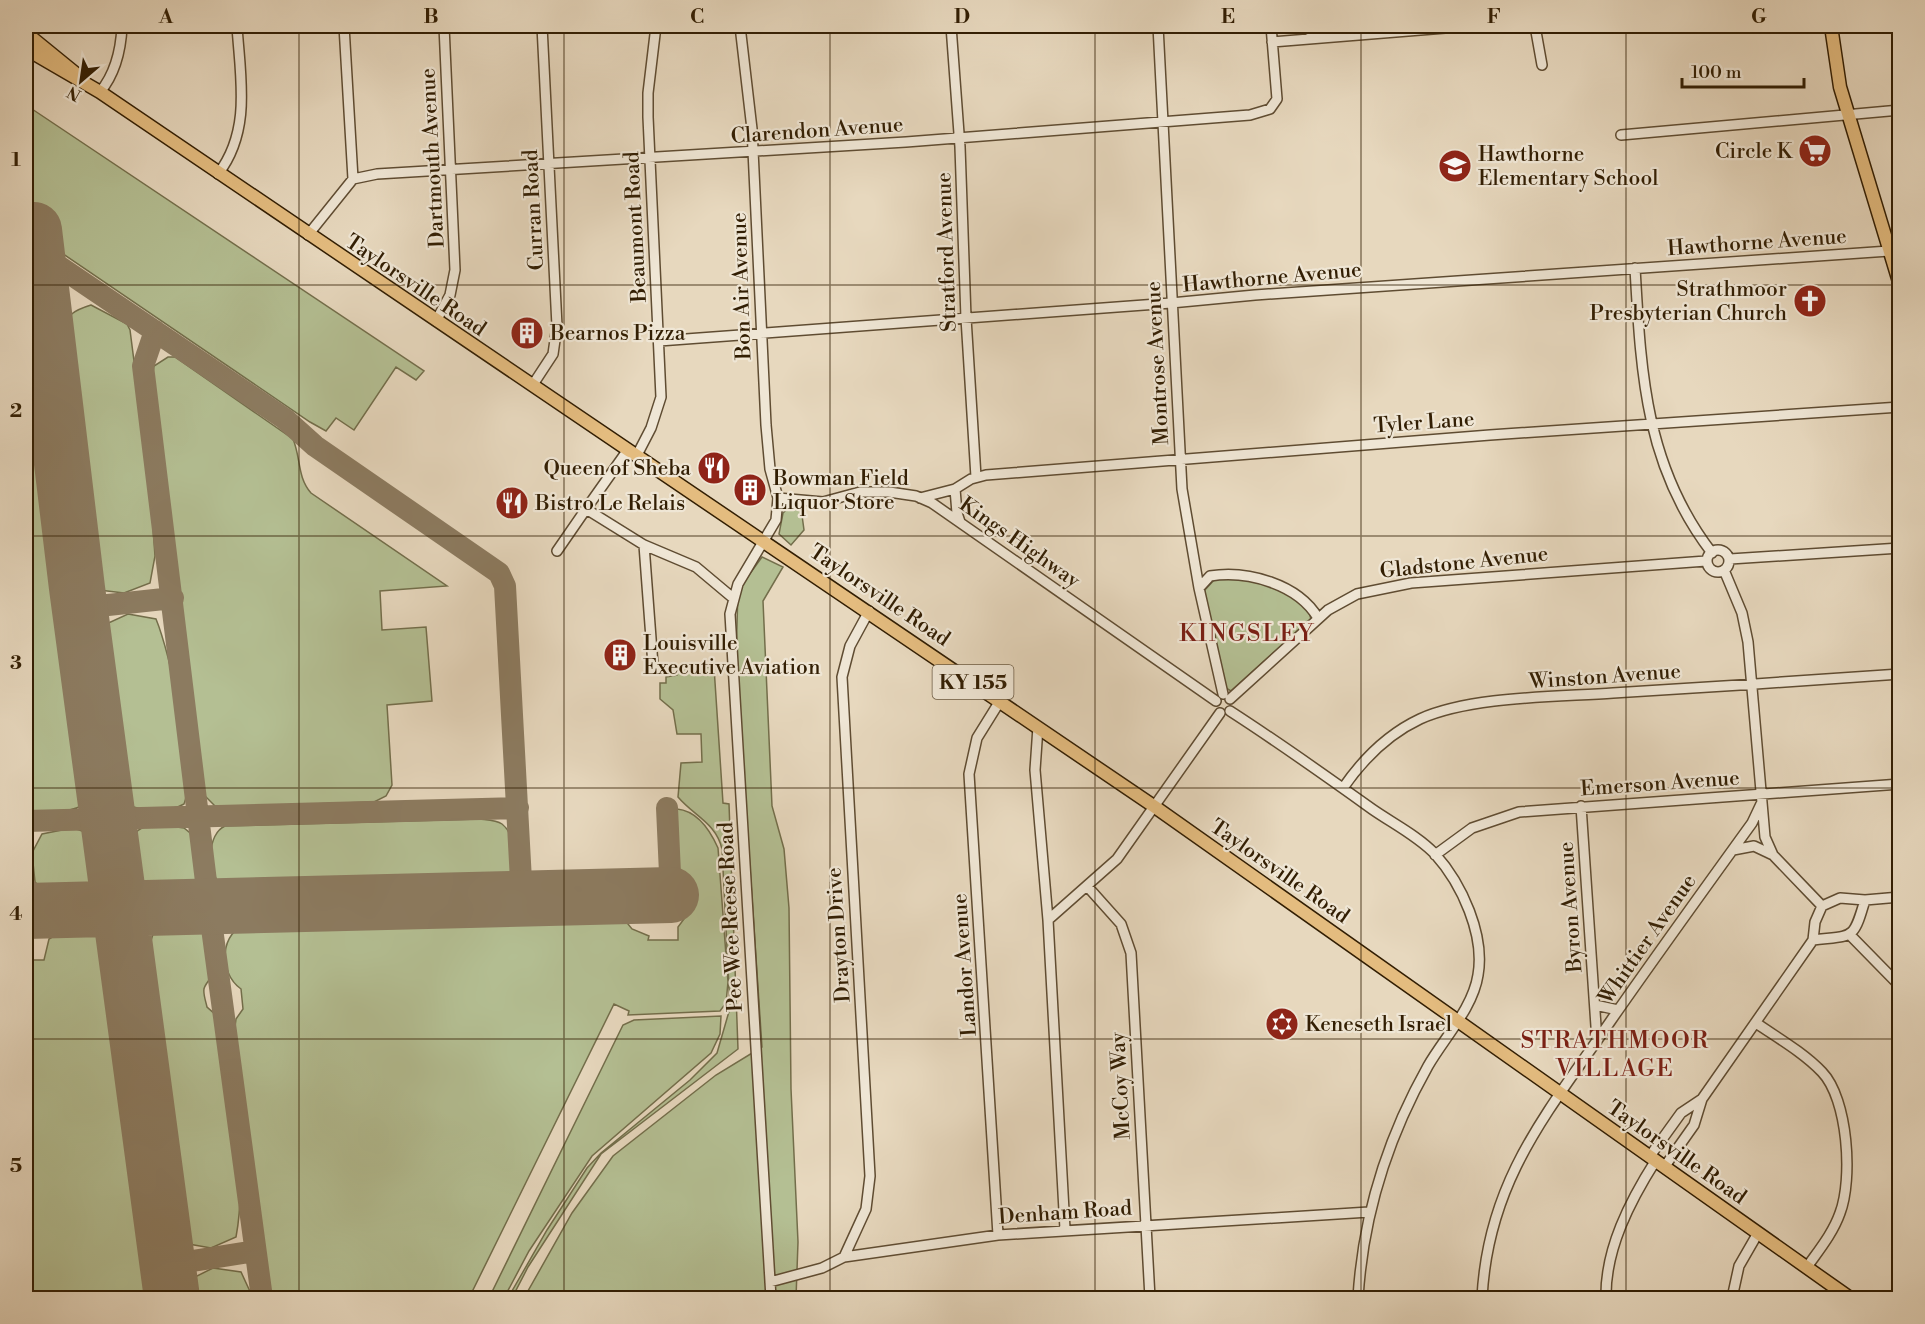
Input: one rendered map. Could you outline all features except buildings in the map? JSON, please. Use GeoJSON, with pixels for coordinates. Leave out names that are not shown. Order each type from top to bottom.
{"type":"FeatureCollection","features":[{"type":"Feature","properties":{"kind":"main road"},"geometry":{"type":"LineString","coordinates":[[1831,26],[1840,87],[1899,285]]}},
{"type":"Feature","properties":{"kind":"main road","name":"Taylorsville Road"},"geometry":{"type":"LineString","coordinates":[[26,33],[69,66],[85,82]]}},
{"type":"Feature","properties":{"kind":"main road","name":"Taylorsville Road"},"geometry":{"type":"LineString","coordinates":[[26,49],[85,82],[632,454],[869,611],[1155,807],[1851,1299]]}},
{"type":"Feature","properties":{"kind":"street"},"geometry":{"type":"LineString","coordinates":[[100,92],[111,75],[118,56],[122,26]]}},
{"type":"Feature","properties":{"kind":"street"},"geometry":{"type":"LineString","coordinates":[[218,174],[229,158],[240,125],[242,96],[237,26]]}},
{"type":"Feature","properties":{"kind":"street"},"geometry":{"type":"LineString","coordinates":[[308,235],[353,179],[344,26]]}},
{"type":"Feature","properties":{"kind":"street","name":"Dartmouth Avenue"},"geometry":{"type":"LineString","coordinates":[[436,321],[455,280],[452,169],[444,26]]}},
{"type":"Feature","properties":{"kind":"street","name":"Curran Road"},"geometry":{"type":"LineString","coordinates":[[532,386],[548,366],[556,341],[542,26]]}},
{"type":"Feature","properties":{"kind":"street","name":"Beaumont Road"},"geometry":{"type":"LineString","coordinates":[[557,551],[586,509],[648,436],[660,405],[648,93],[656,26]]}},
{"type":"Feature","properties":{"kind":"street","name":"Bon Air Avenue"},"geometry":{"type":"LineString","coordinates":[[740,26],[752,152],[768,453],[778,498],[776,520],[763,540]]}},
{"type":"Feature","properties":{"kind":"street","name":"Stratford Avenue"},"geometry":{"type":"LineString","coordinates":[[951,26],[976,477]]}},
{"type":"Feature","properties":{"kind":"street","name":"Montrose Avenue"},"geometry":{"type":"LineString","coordinates":[[1158,26],[1180,461],[1195,566],[1225,712]]}},
{"type":"Feature","properties":{"kind":"street"},"geometry":{"type":"LineString","coordinates":[[1271,26],[1272,42],[1376,29],[1470,26]]}},
{"type":"Feature","properties":{"kind":"street"},"geometry":{"type":"LineString","coordinates":[[1299,26],[1320,36]]}},
{"type":"Feature","properties":{"kind":"street"},"geometry":{"type":"LineString","coordinates":[[1535,26],[1542,65]]}},
{"type":"Feature","properties":{"kind":"street","name":"Clarendon Avenue"},"geometry":{"type":"LineString","coordinates":[[353,179],[400,171],[752,152],[1250,115],[1270,109],[1276,99],[1272,42]]}},
{"type":"Feature","properties":{"kind":"street"},"geometry":{"type":"LineString","coordinates":[[1621,135],[1899,110]]}},
{"type":"Feature","properties":{"kind":"street","name":"Hawthorne Avenue"},"geometry":{"type":"LineString","coordinates":[[659,341],[1255,295],[1889,251]]}},
{"type":"Feature","properties":{"kind":"street"},"geometry":{"type":"LineString","coordinates":[[1635,268],[1641,362],[1652,425],[1675,494],[1712,553]]}},
{"type":"Feature","properties":{"kind":"street","name":"Tyler Lane"},"geometry":{"type":"LineString","coordinates":[[920,498],[955,489],[976,477],[1490,435],[1899,407]]}},
{"type":"Feature","properties":{"kind":"street"},"geometry":{"type":"LineString","coordinates":[[955,489],[957,513],[962,524]]}},
{"type":"Feature","properties":{"kind":"street","name":"Kings Highway"},"geometry":{"type":"LineString","coordinates":[[778,498],[823,502],[849,494],[874,491],[901,493],[920,498],[1223,698]]}},
{"type":"Feature","properties":{"kind":"street"},"geometry":{"type":"LineString","coordinates":[[586,509],[644,545],[696,567],[733,598]]}},
{"type":"Feature","properties":{"kind":"street","name":"Pee Wee Reese Road"},"geometry":{"type":"LineString","coordinates":[[763,540],[733,598],[730,614],[771,1299]]}},
{"type":"Feature","properties":{"kind":"street"},"geometry":{"type":"LineString","coordinates":[[644,545],[653,665]]}},
{"type":"Feature","properties":{"kind":"street"},"geometry":{"type":"LineString","coordinates":[[1712,553],[1723,553],[1730,560],[1899,548]]}},
{"type":"Feature","properties":{"kind":"street"},"geometry":{"type":"LineString","coordinates":[[1712,553],[1706,561],[1710,568],[1724,570],[1730,565],[1730,560]]}},
{"type":"Feature","properties":{"kind":"street","name":"Gladstone Avenue"},"geometry":{"type":"LineString","coordinates":[[1223,698],[1318,618],[1338,603],[1357,594],[1394,585],[1706,561]]}},
{"type":"Feature","properties":{"kind":"street"},"geometry":{"type":"LineString","coordinates":[[1195,566],[1210,576],[1240,575],[1267,582],[1301,600],[1318,618]]}},
{"type":"Feature","properties":{"kind":"street"},"geometry":{"type":"LineString","coordinates":[[1724,570],[1734,589],[1744,622],[1752,684],[1765,837],[1773,855],[1822,906]]}},
{"type":"Feature","properties":{"kind":"street"},"geometry":{"type":"LineString","coordinates":[[1199,588],[1210,576]]}},
{"type":"Feature","properties":{"kind":"street","name":"Drayton Drive"},"geometry":{"type":"LineString","coordinates":[[844,1257],[866,1209],[870,1176],[842,677],[850,646],[869,611]]}},
{"type":"Feature","properties":{"kind":"street","name":"Winston Avenue"},"geometry":{"type":"LineString","coordinates":[[1343,788],[1361,763],[1400,730],[1436,714],[1467,706],[1533,698],[1899,674]]}},
{"type":"Feature","properties":{"kind":"street","name":"Landor Avenue"},"geometry":{"type":"LineString","coordinates":[[998,1234],[969,774],[977,738],[1000,701]]}},
{"type":"Feature","properties":{"kind":"street"},"geometry":{"type":"LineString","coordinates":[[1048,920],[1117,859],[1225,712],[1343,788],[1435,855],[1460,893],[1473,925],[1478,948],[1477,982],[1457,1020],[1429,1064],[1395,1132],[1378,1179],[1370,1212],[1361,1254],[1358,1299]]}},
{"type":"Feature","properties":{"kind":"street"},"geometry":{"type":"LineString","coordinates":[[1038,727],[1035,770],[1048,920],[1065,1229]]}},
{"type":"Feature","properties":{"kind":"street","name":"Emerson Avenue"},"geometry":{"type":"LineString","coordinates":[[1435,855],[1472,828],[1500,817],[1540,809],[1761,800],[1899,784]]}},
{"type":"Feature","properties":{"kind":"street","name":"Whittier Avenue"},"geometry":{"type":"LineString","coordinates":[[1482,1299],[1490,1239],[1505,1186],[1516,1163],[1560,1093],[1752,823],[1761,800]]}},
{"type":"Feature","properties":{"kind":"street","name":"Byron Avenue"},"geometry":{"type":"LineString","coordinates":[[1581,806],[1597,1041]]}},
{"type":"Feature","properties":{"kind":"street"},"geometry":{"type":"LineString","coordinates":[[1732,851],[1754,846],[1773,855]]}},
{"type":"Feature","properties":{"kind":"street","name":"McCoy Way"},"geometry":{"type":"LineString","coordinates":[[1088,886],[1122,924],[1130,946],[1150,1299]]}},
{"type":"Feature","properties":{"kind":"street"},"geometry":{"type":"LineString","coordinates":[[1657,1161],[1694,1125],[1702,1099],[1813,940],[1815,922],[1822,906],[1831,900],[1840,898],[1865,900],[1899,897]]}},
{"type":"Feature","properties":{"kind":"street"},"geometry":{"type":"LineString","coordinates":[[1813,940],[1839,939],[1850,935],[1861,918],[1865,900]]}},
{"type":"Feature","properties":{"kind":"street"},"geometry":{"type":"LineString","coordinates":[[1850,935],[1899,986]]}},
{"type":"Feature","properties":{"kind":"street"},"geometry":{"type":"LineString","coordinates":[[1595,1005],[1618,1010]]}},
{"type":"Feature","properties":{"kind":"street"},"geometry":{"type":"LineString","coordinates":[[1756,1023],[1822,1072],[1832,1085],[1841,1106],[1846,1175],[1842,1210],[1833,1231],[1807,1267]]}},
{"type":"Feature","properties":{"kind":"street"},"geometry":{"type":"LineString","coordinates":[[1606,1299],[1609,1268],[1621,1227],[1637,1192],[1657,1161],[1681,1113],[1702,1099]]}},
{"type":"Feature","properties":{"kind":"street","name":"Denham Road"},"geometry":{"type":"LineString","coordinates":[[770,1282],[822,1268],[844,1257],[998,1234],[1370,1212]]}},
{"type":"Feature","properties":{"kind":"street"},"geometry":{"type":"LineString","coordinates":[[1732,1299],[1739,1266],[1758,1233]]}},
{"type":"Feature","properties":{"kind":"green space"},"geometry":{"type":"Polygon","coordinates":[[[26,105],[424,371],[416,380],[396,367],[354,430],[336,418],[326,431],[310,422],[50,245],[46,228],[26,231],[26,105]]]}},
{"type":"Feature","properties":{"kind":"green space"},"geometry":{"type":"Polygon","coordinates":[[[26,294],[29,301],[93,795],[80,807],[53,812],[26,811],[26,294]]]}},
{"type":"Feature","properties":{"kind":"green space"},"geometry":{"type":"Polygon","coordinates":[[[91,305],[127,324],[130,330],[150,486],[155,556],[150,583],[124,593],[99,590],[93,576],[62,331],[66,320],[72,313],[91,305]]]}},
{"type":"Feature","properties":{"kind":"green space"},"geometry":{"type":"Polygon","coordinates":[[[168,357],[175,357],[293,439],[303,480],[311,493],[447,586],[380,591],[382,630],[426,627],[432,701],[387,705],[392,785],[386,796],[374,802],[216,807],[205,796],[151,386],[154,366],[168,357]]]}},
{"type":"Feature","properties":{"kind":"green space"},"geometry":{"type":"Polygon","coordinates":[[[793,504],[801,508],[804,530],[791,545],[779,534],[783,513],[793,504]]]}},
{"type":"Feature","properties":{"kind":"green space"},"geometry":{"type":"Polygon","coordinates":[[[762,557],[783,567],[763,601],[772,806],[784,849],[789,908],[791,1089],[798,1242],[796,1298],[524,1298],[572,1213],[613,1156],[716,1075],[762,1047],[736,659],[738,590],[762,557]]]}},
{"type":"Feature","properties":{"kind":"green space"},"geometry":{"type":"Polygon","coordinates":[[[1236,578],[1256,582],[1291,596],[1307,610],[1311,619],[1231,691],[1226,688],[1204,591],[1215,579],[1236,578]]]}},
{"type":"Feature","properties":{"kind":"green space"},"geometry":{"type":"Polygon","coordinates":[[[128,614],[156,619],[174,684],[185,740],[187,788],[184,804],[172,808],[148,810],[134,807],[126,803],[121,793],[101,639],[104,625],[128,614]]]}},
{"type":"Feature","properties":{"kind":"green space"},"geometry":{"type":"Polygon","coordinates":[[[714,667],[723,803],[729,804],[738,1049],[601,1154],[528,1267],[512,1298],[508,1298],[547,1230],[587,1168],[601,1153],[690,1080],[717,1053],[730,1008],[722,849],[710,826],[678,797],[681,763],[702,762],[701,734],[677,734],[673,710],[660,699],[660,683],[666,683],[666,677],[677,675],[678,669],[714,667]]]}},
{"type":"Feature","properties":{"kind":"green space"},"geometry":{"type":"Polygon","coordinates":[[[677,809],[697,817],[707,828],[718,848],[728,982],[726,1003],[720,1011],[628,1015],[629,1011],[614,1004],[469,1298],[269,1298],[235,1027],[236,1019],[243,1009],[241,989],[228,973],[226,963],[227,943],[232,934],[239,927],[249,923],[619,913],[632,929],[649,936],[648,940],[678,940],[678,927],[687,915],[691,898],[689,886],[677,870],[677,809]]]}},
{"type":"Feature","properties":{"kind":"green space"},"geometry":{"type":"Polygon","coordinates":[[[479,819],[502,824],[510,835],[514,850],[513,866],[507,879],[490,888],[246,895],[232,892],[220,884],[211,862],[215,836],[225,826],[479,819]]]}},
{"type":"Feature","properties":{"kind":"green space"},"geometry":{"type":"Polygon","coordinates":[[[155,824],[184,828],[195,837],[198,874],[190,888],[182,893],[166,895],[151,892],[134,874],[130,864],[128,853],[134,834],[155,824]]]}},
{"type":"Feature","properties":{"kind":"green space"},"geometry":{"type":"Polygon","coordinates":[[[72,828],[92,837],[100,853],[100,862],[94,882],[88,892],[66,899],[53,896],[35,882],[32,853],[42,834],[72,828]]]}},
{"type":"Feature","properties":{"kind":"green space"},"geometry":{"type":"Polygon","coordinates":[[[168,924],[190,926],[198,930],[209,941],[212,950],[212,974],[204,993],[207,1007],[217,1016],[219,1023],[236,1130],[240,1184],[236,1237],[211,1248],[183,1243],[177,1231],[142,955],[147,954],[153,934],[168,924]]]}},
{"type":"Feature","properties":{"kind":"green space"},"geometry":{"type":"Polygon","coordinates":[[[69,927],[84,928],[95,932],[104,941],[109,955],[114,956],[159,1298],[26,1298],[26,940],[32,960],[44,960],[49,939],[69,927]]]}},
{"type":"Feature","properties":{"kind":"green space"},"geometry":{"type":"Polygon","coordinates":[[[721,1016],[720,1034],[711,1053],[592,1156],[529,1251],[504,1298],[489,1298],[623,1025],[634,1020],[721,1016]]]}},
{"type":"Feature","properties":{"kind":"green space"},"geometry":{"type":"Polygon","coordinates":[[[213,1268],[241,1272],[253,1298],[187,1298],[189,1280],[213,1268]]]}},
{"type":"Feature","properties":{"kind":"taxiway"},"geometry":{"type":"LineString","coordinates":[[26,267],[60,267],[285,419],[315,446],[499,573],[505,586],[522,899]]}},
{"type":"Feature","properties":{"kind":"taxiway"},"geometry":{"type":"LineString","coordinates":[[155,331],[143,366],[209,906],[262,1298]]}},
{"type":"Feature","properties":{"kind":"taxiway"},"geometry":{"type":"LineString","coordinates":[[80,608],[173,598]]}},
{"type":"Feature","properties":{"kind":"taxiway"},"geometry":{"type":"LineString","coordinates":[[26,821],[518,808]]}},
{"type":"Feature","properties":{"kind":"taxiway"},"geometry":{"type":"LineString","coordinates":[[667,808],[671,895]]}},
{"type":"Feature","properties":{"kind":"taxiway"},"geometry":{"type":"LineString","coordinates":[[26,888],[26,911]]}},
{"type":"Feature","properties":{"kind":"taxiway"},"geometry":{"type":"LineString","coordinates":[[167,1265],[255,1251]]}},
{"type":"Feature","properties":{"kind":"runway"},"geometry":{"type":"LineString","coordinates":[[34,230],[77,588],[172,1298]]}},
{"type":"Feature","properties":{"kind":"runway"},"geometry":{"type":"LineString","coordinates":[[26,911],[671,895]]}},
{"type":"Feature","properties":{"kind":"place","name":"Circle K"},"geometry":{"type":"Point","coordinates":[1815,151]}},
{"type":"Feature","properties":{"kind":"place","name":"Hawthorne Elementary School"},"geometry":{"type":"Point","coordinates":[1455,166]}},
{"type":"Feature","properties":{"kind":"place","name":"Strathmoor Presbyterian Church"},"geometry":{"type":"Point","coordinates":[1810,301]}},
{"type":"Feature","properties":{"kind":"place","name":"Bearnos Pizza"},"geometry":{"type":"Point","coordinates":[527,333]}},
{"type":"Feature","properties":{"kind":"place","name":"Queen of Sheba"},"geometry":{"type":"Point","coordinates":[714,468]}},
{"type":"Feature","properties":{"kind":"place","name":"Bowman Field Liquor Store"},"geometry":{"type":"Point","coordinates":[750,490]}},
{"type":"Feature","properties":{"kind":"place","name":"Bistro Le Relais"},"geometry":{"type":"Point","coordinates":[512,503]}},
{"type":"Feature","properties":{"kind":"place","name":"Louisville Executive Aviation"},"geometry":{"type":"Point","coordinates":[620,655]}},
{"type":"Feature","properties":{"kind":"place","name":"Keneseth Israel"},"geometry":{"type":"Point","coordinates":[1282,1024]}},
{"type":"Feature","properties":{"kind":"district","name":"KINGSLEY"},"geometry":{"type":"Point","coordinates":[1247,633]}},
{"type":"Feature","properties":{"kind":"district","name":"STRATHMOOR VILLAGE"},"geometry":{"type":"Point","coordinates":[1615,1054]}}]}
